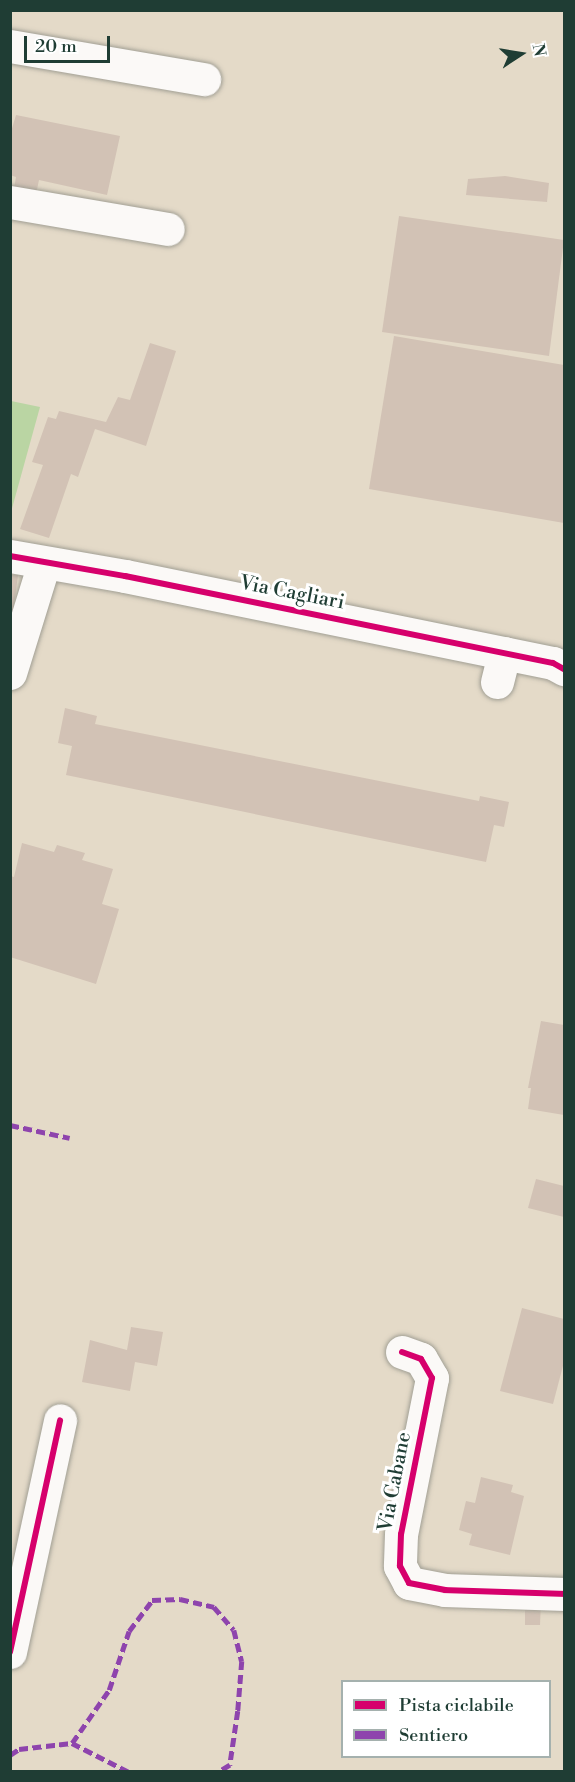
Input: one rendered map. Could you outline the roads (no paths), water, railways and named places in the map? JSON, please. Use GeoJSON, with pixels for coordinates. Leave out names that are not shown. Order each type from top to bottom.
{"type":"FeatureCollection","features":[{"type":"Feature","properties":{"kind":"street"},"geometry":{"type":"LineString","coordinates":[[10,46],[204,79]]}},
{"type":"Feature","properties":{"kind":"street"},"geometry":{"type":"LineString","coordinates":[[10,202],[168,229]]}},
{"type":"Feature","properties":{"kind":"street","name":"Via Cagliari"},"geometry":{"type":"LineString","coordinates":[[10,556],[500,668],[553,663],[564,669]]}},
{"type":"Feature","properties":{"kind":"street"},"geometry":{"type":"LineString","coordinates":[[10,673],[44,562]]}},
{"type":"Feature","properties":{"kind":"street","name":"Via Cabane"},"geometry":{"type":"LineString","coordinates":[[402,1352],[421,1359],[432,1378],[401,1534],[400,1566],[409,1583],[445,1590],[564,1594]]}},
{"type":"Feature","properties":{"kind":"street"},"geometry":{"type":"LineString","coordinates":[[10,1652],[60,1420]]}}]}
